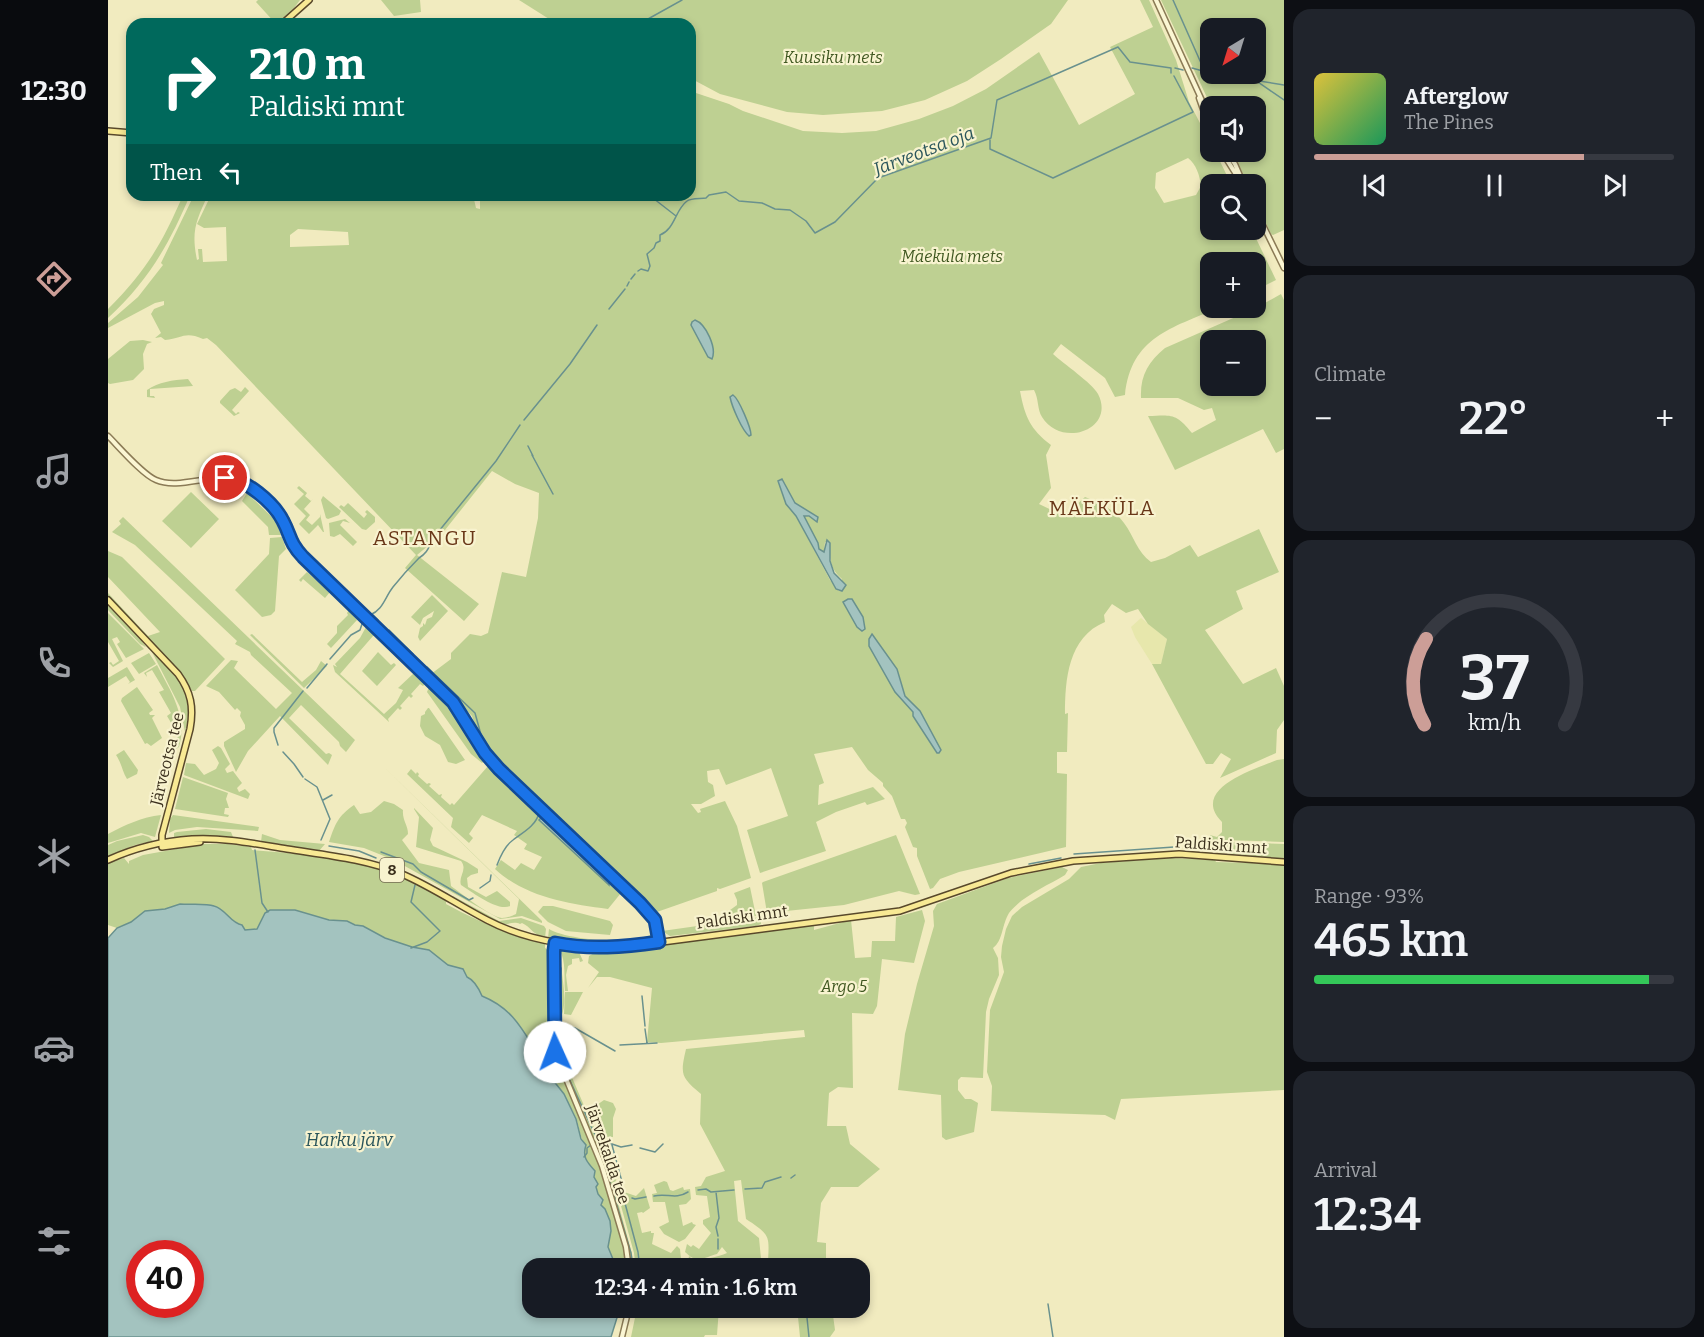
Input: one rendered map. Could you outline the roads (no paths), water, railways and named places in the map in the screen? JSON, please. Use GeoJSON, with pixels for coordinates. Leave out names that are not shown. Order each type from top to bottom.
{"type":"FeatureCollection","features":[{"type":"Feature","properties":{"kind":"main road"},"geometry":{"type":"LineString","coordinates":[[289,18],[309,0]]}},
{"type":"Feature","properties":{"kind":"main road"},"geometry":{"type":"LineString","coordinates":[[108,131],[126,132]]}},
{"type":"Feature","properties":{"kind":"main road","name":"Järveotsa tee"},"geometry":{"type":"LineString","coordinates":[[108,600],[178,674],[192,702],[190,729],[164,828],[162,845]]}},
{"type":"Feature","properties":{"kind":"main road"},"geometry":{"type":"LineString","coordinates":[[164,828],[167,839],[183,840]]}},
{"type":"Feature","properties":{"kind":"main road"},"geometry":{"type":"LineString","coordinates":[[127,850],[153,843],[164,828]]}},
{"type":"Feature","properties":{"kind":"main road","name":"Paldiski mnt"},"geometry":{"type":"LineString","coordinates":[[109,859],[183,840],[252,844],[324,855],[388,868],[417,881],[501,927],[555,943],[581,947],[659,942],[900,911],[1011,873],[1073,861],[1179,854],[1284,862]]}},
{"type":"Feature","properties":{"kind":"main road","name":"Paldiski mnt"},"geometry":{"type":"LineString","coordinates":[[109,859],[127,850],[214,841]]}},
{"type":"Feature","properties":{"kind":"street"},"geometry":{"type":"LineString","coordinates":[[1156,0],[1201,96]]}},
{"type":"Feature","properties":{"kind":"street"},"geometry":{"type":"LineString","coordinates":[[1196,83],[1200,101]]}},
{"type":"Feature","properties":{"kind":"street"},"geometry":{"type":"LineString","coordinates":[[1266,231],[1284,268]]}},
{"type":"Feature","properties":{"kind":"street"},"geometry":{"type":"LineString","coordinates":[[108,436],[157,481],[229,478],[240,480],[250,487],[280,516],[292,545],[303,557],[453,702],[485,753],[499,769],[652,915],[657,925],[659,942]]}},
{"type":"Feature","properties":{"kind":"street","name":"Järvekalda tee"},"geometry":{"type":"LineString","coordinates":[[555,943],[555,1052],[602,1166],[628,1258]]}},
{"type":"Feature","properties":{"kind":"street"},"geometry":{"type":"LineString","coordinates":[[622,1337],[626,1318]]}},
{"type":"Feature","properties":{"kind":"water"},"geometry":{"type":"Polygon","coordinates":[[[695,320],[703,326],[709,337],[713,349],[712,359],[708,357],[691,325],[695,320]]]}},
{"type":"Feature","properties":{"kind":"water"},"geometry":{"type":"Polygon","coordinates":[[[733,395],[747,420],[751,435],[749,436],[735,412],[730,397],[733,395]]]}},
{"type":"Feature","properties":{"kind":"water"},"geometry":{"type":"Polygon","coordinates":[[[782,479],[795,503],[818,517],[817,522],[809,516],[804,516],[819,549],[824,552],[827,540],[830,543],[830,561],[834,573],[846,585],[842,591],[836,589],[796,516],[786,504],[778,481],[782,479]]]}},
{"type":"Feature","properties":{"kind":"water"},"geometry":{"type":"Polygon","coordinates":[[[852,599],[863,617],[865,629],[862,631],[857,627],[843,602],[852,599]]]}},
{"type":"Feature","properties":{"kind":"water"},"geometry":{"type":"Polygon","coordinates":[[[872,634],[897,669],[905,696],[920,711],[941,750],[939,753],[913,716],[913,712],[895,692],[869,646],[872,634]]]}},
{"type":"Feature","properties":{"kind":"water"},"geometry":{"type":"Polygon","coordinates":[[[541,818],[609,882],[609,885],[539,820],[541,818]]]}},
{"type":"Feature","properties":{"kind":"water","name":"Harku järv"},"geometry":{"type":"Polygon","coordinates":[[[180,904],[214,906],[222,910],[234,922],[242,925],[245,930],[257,929],[265,913],[270,910],[295,910],[329,920],[347,921],[363,926],[385,938],[429,950],[448,965],[463,969],[482,996],[502,1007],[517,1022],[541,1059],[541,1065],[564,1094],[576,1119],[581,1139],[586,1145],[585,1156],[595,1171],[594,1177],[598,1184],[596,1187],[603,1200],[601,1205],[610,1221],[608,1247],[612,1258],[522,1258],[522,1318],[617,1318],[611,1337],[108,1337],[108,938],[117,928],[131,922],[145,911],[165,909],[180,904]]]}},
{"type":"Feature","properties":{"kind":"waterway"},"geometry":{"type":"LineString","coordinates":[[650,18],[682,0]]}},
{"type":"Feature","properties":{"kind":"waterway","name":"Järveotsa oja"},"geometry":{"type":"LineString","coordinates":[[1173,0],[1200,61]]}},
{"type":"Feature","properties":{"kind":"waterway","name":"Järveotsa oja"},"geometry":{"type":"LineString","coordinates":[[696,199],[726,192],[739,201],[762,203],[775,209],[790,210],[806,221],[815,233],[835,222],[878,178],[991,138],[997,100],[1118,47],[1130,62],[1171,68],[1171,73]]}},
{"type":"Feature","properties":{"kind":"waterway"},"geometry":{"type":"LineString","coordinates":[[1175,68],[1183,70]]}},
{"type":"Feature","properties":{"kind":"waterway","name":"Järveotsa oja"},"geometry":{"type":"LineString","coordinates":[[1192,68],[1200,70]]}},
{"type":"Feature","properties":{"kind":"waterway"},"geometry":{"type":"LineString","coordinates":[[990,140],[990,149],[1053,178],[1193,112],[1174,76]]}},
{"type":"Feature","properties":{"kind":"waterway"},"geometry":{"type":"LineString","coordinates":[[1266,82],[1284,85]]}},
{"type":"Feature","properties":{"kind":"waterway"},"geometry":{"type":"LineString","coordinates":[[1261,84],[1284,100]]}},
{"type":"Feature","properties":{"kind":"waterway"},"geometry":{"type":"LineString","coordinates":[[657,201],[676,216]]}},
{"type":"Feature","properties":{"kind":"waterway","name":"Järveotsa oja"},"geometry":{"type":"LineString","coordinates":[[638,271],[641,269],[648,271],[650,266],[647,254],[660,241],[660,235],[669,228],[680,209],[688,201]]}},
{"type":"Feature","properties":{"kind":"waterway"},"geometry":{"type":"LineString","coordinates":[[631,279],[635,274]]}},
{"type":"Feature","properties":{"kind":"waterway"},"geometry":{"type":"LineString","coordinates":[[627,286],[629,282]]}},
{"type":"Feature","properties":{"kind":"waterway"},"geometry":{"type":"LineString","coordinates":[[609,309],[625,289]]}},
{"type":"Feature","properties":{"kind":"waterway","name":"Järveotsa oja"},"geometry":{"type":"LineString","coordinates":[[524,420],[570,364],[597,325]]}},
{"type":"Feature","properties":{"kind":"waterway","name":"Järveotsa oja"},"geometry":{"type":"LineString","coordinates":[[370,615],[381,607],[396,583],[426,552],[430,542],[496,461],[520,425]]}},
{"type":"Feature","properties":{"kind":"waterway"},"geometry":{"type":"LineString","coordinates":[[528,446],[533,456]]}},
{"type":"Feature","properties":{"kind":"waterway"},"geometry":{"type":"LineString","coordinates":[[532,455],[553,494]]}},
{"type":"Feature","properties":{"kind":"waterway"},"geometry":{"type":"LineString","coordinates":[[373,615],[378,620]]}},
{"type":"Feature","properties":{"kind":"waterway"},"geometry":{"type":"LineString","coordinates":[[330,659],[351,635],[360,630],[362,624]]}},
{"type":"Feature","properties":{"kind":"waterway"},"geometry":{"type":"LineString","coordinates":[[389,630],[413,654]]}},
{"type":"Feature","properties":{"kind":"waterway"},"geometry":{"type":"LineString","coordinates":[[307,688],[327,664]]}},
{"type":"Feature","properties":{"kind":"waterway"},"geometry":{"type":"LineString","coordinates":[[427,667],[475,713],[483,742],[494,757],[652,909]]}},
{"type":"Feature","properties":{"kind":"waterway"},"geometry":{"type":"LineString","coordinates":[[278,745],[274,728],[303,691]]}},
{"type":"Feature","properties":{"kind":"waterway","name":"Järveotsa oja"},"geometry":{"type":"LineString","coordinates":[[283,752],[303,777]]}},
{"type":"Feature","properties":{"kind":"waterway","name":"Järveotsa oja"},"geometry":{"type":"LineString","coordinates":[[305,779],[317,787],[330,819],[321,840]]}},
{"type":"Feature","properties":{"kind":"waterway"},"geometry":{"type":"LineString","coordinates":[[323,800],[332,795]]}},
{"type":"Feature","properties":{"kind":"waterway"},"geometry":{"type":"LineString","coordinates":[[497,865],[508,845],[532,825],[539,813]]}},
{"type":"Feature","properties":{"kind":"waterway","name":"Järveotsa oja"},"geometry":{"type":"LineString","coordinates":[[329,846],[359,851],[376,858]]}},
{"type":"Feature","properties":{"kind":"waterway"},"geometry":{"type":"LineString","coordinates":[[1185,846],[1202,847]]}},
{"type":"Feature","properties":{"kind":"waterway"},"geometry":{"type":"LineString","coordinates":[[1074,854],[1174,847]]}},
{"type":"Feature","properties":{"kind":"waterway"},"geometry":{"type":"LineString","coordinates":[[255,850],[262,903],[268,912]]}},
{"type":"Feature","properties":{"kind":"waterway"},"geometry":{"type":"LineString","coordinates":[[381,852],[413,864],[421,872],[469,900],[473,898]]}},
{"type":"Feature","properties":{"kind":"waterway"},"geometry":{"type":"LineString","coordinates":[[1029,864],[1061,858]]}},
{"type":"Feature","properties":{"kind":"waterway"},"geometry":{"type":"LineString","coordinates":[[480,888],[490,881],[491,875]]}},
{"type":"Feature","properties":{"kind":"waterway","name":"Järveotsa oja"},"geometry":{"type":"LineString","coordinates":[[411,948],[427,942],[440,931],[411,902],[415,885]]}},
{"type":"Feature","properties":{"kind":"waterway"},"geometry":{"type":"LineString","coordinates":[[558,1012],[561,968]]}},
{"type":"Feature","properties":{"kind":"waterway"},"geometry":{"type":"LineString","coordinates":[[642,996],[645,1026]]}},
{"type":"Feature","properties":{"kind":"waterway"},"geometry":{"type":"LineString","coordinates":[[558,1025],[558,1047],[561,1059]]}},
{"type":"Feature","properties":{"kind":"waterway"},"geometry":{"type":"LineString","coordinates":[[564,1030],[575,1028],[615,1051]]}},
{"type":"Feature","properties":{"kind":"waterway"},"geometry":{"type":"LineString","coordinates":[[645,1029],[647,1043]]}},
{"type":"Feature","properties":{"kind":"waterway"},"geometry":{"type":"LineString","coordinates":[[620,1045],[657,1043]]}},
{"type":"Feature","properties":{"kind":"waterway"},"geometry":{"type":"LineString","coordinates":[[566,1072],[598,1141],[632,1258]]}},
{"type":"Feature","properties":{"kind":"waterway"},"geometry":{"type":"LineString","coordinates":[[609,1143],[621,1147],[632,1145]]}},
{"type":"Feature","properties":{"kind":"waterway"},"geometry":{"type":"LineString","coordinates":[[640,1148],[655,1152],[663,1144]]}},
{"type":"Feature","properties":{"kind":"waterway"},"geometry":{"type":"LineString","coordinates":[[584,1157],[587,1148],[591,1145]]}},
{"type":"Feature","properties":{"kind":"waterway"},"geometry":{"type":"LineString","coordinates":[[612,1145],[622,1182]]}},
{"type":"Feature","properties":{"kind":"waterway"},"geometry":{"type":"LineString","coordinates":[[791,1178],[795,1175]]}},
{"type":"Feature","properties":{"kind":"waterway"},"geometry":{"type":"LineString","coordinates":[[745,1189],[762,1188],[765,1182],[781,1177]]}},
{"type":"Feature","properties":{"kind":"waterway"},"geometry":{"type":"LineString","coordinates":[[698,1190],[706,1189],[711,1192],[734,1190]]}},
{"type":"Feature","properties":{"kind":"waterway"},"geometry":{"type":"LineString","coordinates":[[622,1192],[639,1258]]}},
{"type":"Feature","properties":{"kind":"waterway"},"geometry":{"type":"LineString","coordinates":[[654,1196],[679,1196],[688,1192]]}},
{"type":"Feature","properties":{"kind":"waterway"},"geometry":{"type":"LineString","coordinates":[[716,1192],[719,1218],[716,1227],[718,1236]]}},
{"type":"Feature","properties":{"kind":"waterway"},"geometry":{"type":"LineString","coordinates":[[632,1198],[646,1197]]}},
{"type":"Feature","properties":{"kind":"waterway"},"geometry":{"type":"LineString","coordinates":[[718,1239],[718,1249]]}},
{"type":"Feature","properties":{"kind":"waterway"},"geometry":{"type":"LineString","coordinates":[[1048,1304],[1053,1337]]}},
{"type":"Feature","properties":{"kind":"waterway"},"geometry":{"type":"LineString","coordinates":[[807,1318],[809,1337]]}},
{"type":"Feature","properties":{"kind":"district","name":"MÄEKÜLA"},"geometry":{"type":"Point","coordinates":[1102,508]}},
{"type":"Feature","properties":{"kind":"district","name":"ASTANGU"},"geometry":{"type":"Point","coordinates":[425,538]}},
{"type":"Feature","properties":{"kind":"park label","name":"Kuusiku mets"},"geometry":{"type":"Point","coordinates":[833,57]}},
{"type":"Feature","properties":{"kind":"park label","name":"Mäeküla mets"},"geometry":{"type":"Point","coordinates":[952,256]}},
{"type":"Feature","properties":{"kind":"park label","name":"Argo 5"},"geometry":{"type":"Point","coordinates":[844,986]}}]}
